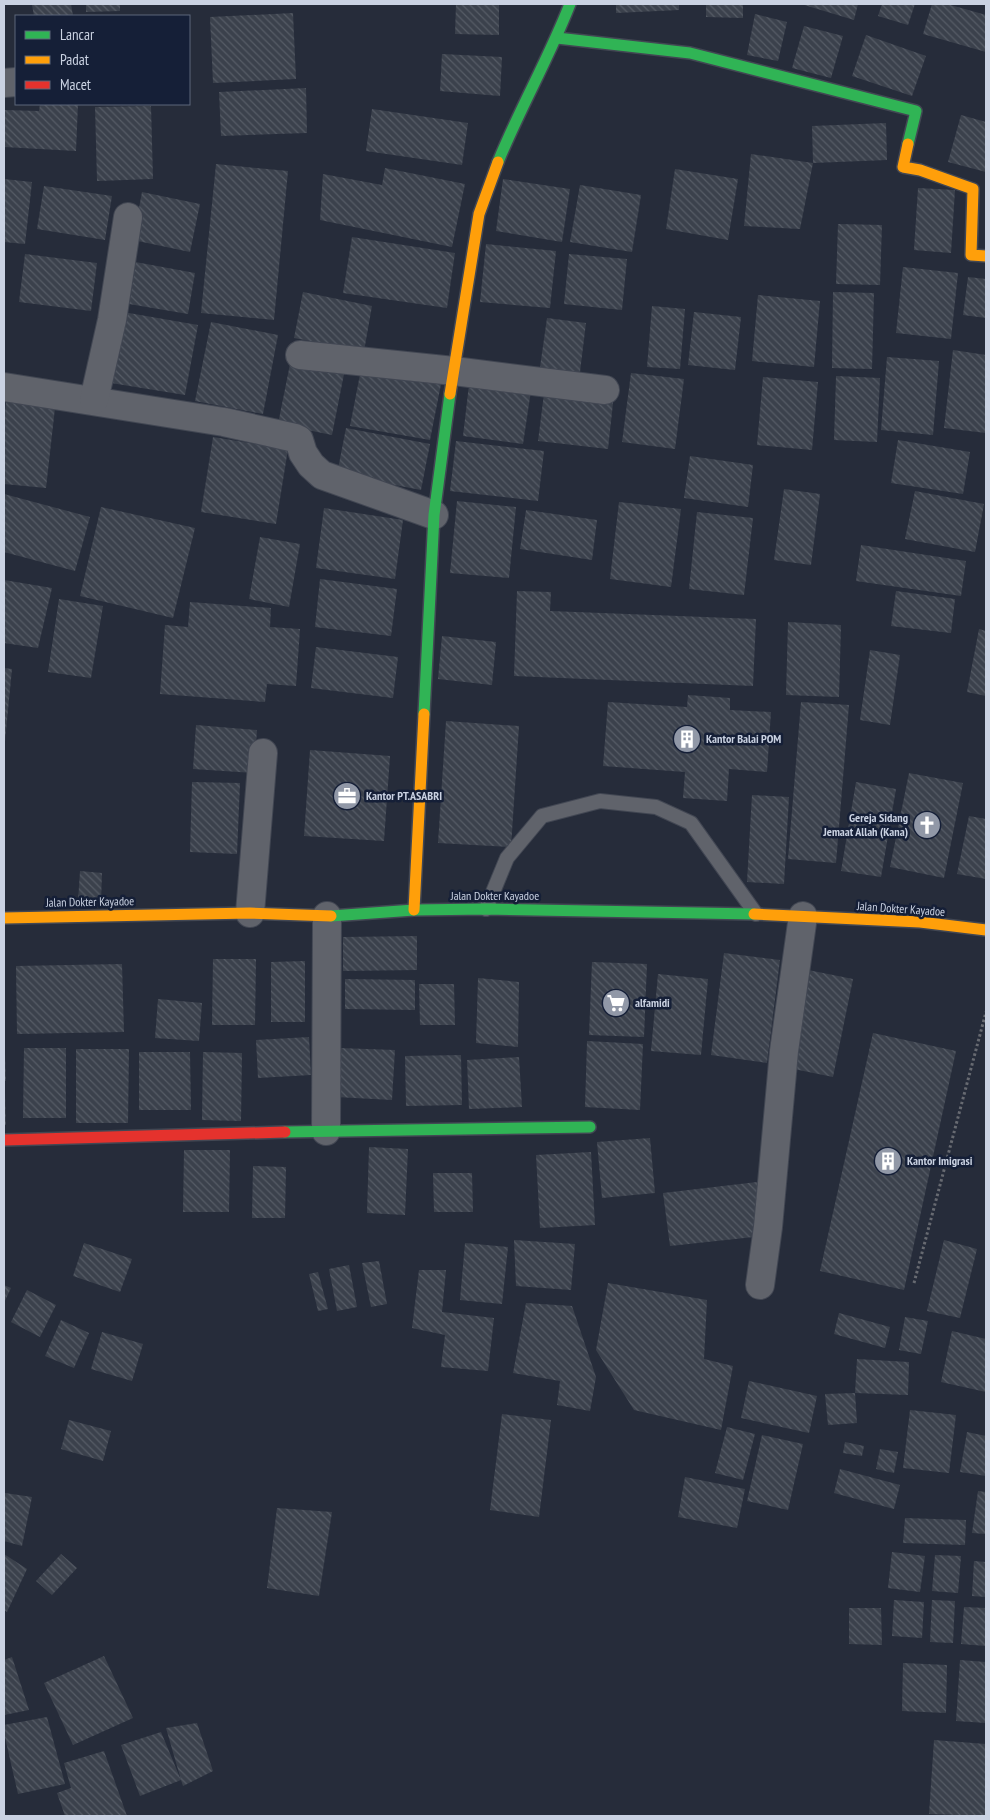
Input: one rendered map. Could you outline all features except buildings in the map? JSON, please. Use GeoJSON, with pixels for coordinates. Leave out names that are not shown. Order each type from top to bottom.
{"type":"FeatureCollection","features":[{"type":"Feature","properties":{"kind":"street"},"geometry":{"type":"LineString","coordinates":[[414,910],[434,515],[454,371],[479,214],[510,132],[557,38],[570,4]]}},
{"type":"Feature","properties":{"kind":"street"},"geometry":{"type":"LineString","coordinates":[[557,38],[690,53],[916,111],[903,167],[920,170],[973,189],[970,254],[986,256]]}},
{"type":"Feature","properties":{"kind":"street"},"geometry":{"type":"LineString","coordinates":[[94,400],[112,320],[128,217]]}},
{"type":"Feature","properties":{"kind":"street"},"geometry":{"type":"LineString","coordinates":[[300,355],[454,371],[605,390]]}},
{"type":"Feature","properties":{"kind":"street"},"geometry":{"type":"LineString","coordinates":[[4,387],[224,422],[295,438],[299,440],[303,453],[311,466],[322,475],[434,515]]}},
{"type":"Feature","properties":{"kind":"street"},"geometry":{"type":"LineString","coordinates":[[250,913],[263,753]]}},
{"type":"Feature","properties":{"kind":"street","name":"Jalan Dokter Kayadoe"},"geometry":{"type":"LineString","coordinates":[[4,918],[250,913],[327,916],[414,910],[486,909],[756,914],[920,922],[986,930]]}},
{"type":"Feature","properties":{"kind":"street"},"geometry":{"type":"LineString","coordinates":[[326,1131],[327,916]]}},
{"type":"Feature","properties":{"kind":"street"},"geometry":{"type":"LineString","coordinates":[[760,1285],[768,1227],[784,1051],[803,916]]}},
{"type":"Feature","properties":{"kind":"street"},"geometry":{"type":"LineString","coordinates":[[4,1140],[326,1131],[590,1127]]}},
{"type":"Feature","properties":{"kind":"lane"},"geometry":{"type":"LineString","coordinates":[[486,909],[507,858],[542,816],[600,801],[656,807],[691,822],[756,914]]}},
{"type":"Feature","properties":{"kind":"path"},"geometry":{"type":"LineString","coordinates":[[914,1283],[986,1012]]}},
{"type":"Feature","properties":{"kind":"traffic: fast"},"geometry":{"type":"LineString","coordinates":[[498,162],[570,4]]}},
{"type":"Feature","properties":{"kind":"traffic: fast"},"geometry":{"type":"LineString","coordinates":[[557,38],[690,53],[916,111],[908,144]]}},
{"type":"Feature","properties":{"kind":"traffic: fast"},"geometry":{"type":"LineString","coordinates":[[424,714],[434,515],[450,394]]}},
{"type":"Feature","properties":{"kind":"traffic: fast"},"geometry":{"type":"LineString","coordinates":[[331,916],[414,910],[486,909],[754,914]]}},
{"type":"Feature","properties":{"kind":"traffic: fast"},"geometry":{"type":"LineString","coordinates":[[285,1132],[590,1127]]}},
{"type":"Feature","properties":{"kind":"traffic: slow"},"geometry":{"type":"LineString","coordinates":[[908,144],[903,167],[920,170],[973,189],[971,255],[986,256]]}},
{"type":"Feature","properties":{"kind":"traffic: slow"},"geometry":{"type":"LineString","coordinates":[[450,394],[479,214],[498,162]]}},
{"type":"Feature","properties":{"kind":"traffic: slow"},"geometry":{"type":"LineString","coordinates":[[414,910],[424,714]]}},
{"type":"Feature","properties":{"kind":"traffic: slow"},"geometry":{"type":"LineString","coordinates":[[4,918],[250,913],[331,916]]}},
{"type":"Feature","properties":{"kind":"traffic: slow"},"geometry":{"type":"LineString","coordinates":[[754,914],[920,922],[986,930]]}},
{"type":"Feature","properties":{"kind":"traffic: jam"},"geometry":{"type":"LineString","coordinates":[[4,1140],[285,1132]]}},
{"type":"Feature","properties":{"kind":"place","name":"Kantor Balai POM"},"geometry":{"type":"Point","coordinates":[687,739]}},
{"type":"Feature","properties":{"kind":"place","name":"Kantor PT.ASABRI"},"geometry":{"type":"Point","coordinates":[347,796]}},
{"type":"Feature","properties":{"kind":"place","name":"Gereja Sidang Jemaat Allah (Kana)"},"geometry":{"type":"Point","coordinates":[927,825]}},
{"type":"Feature","properties":{"kind":"place","name":"alfamidi"},"geometry":{"type":"Point","coordinates":[616,1003]}},
{"type":"Feature","properties":{"kind":"place","name":"Kantor Imigrasi"},"geometry":{"type":"Point","coordinates":[888,1161]}}]}
